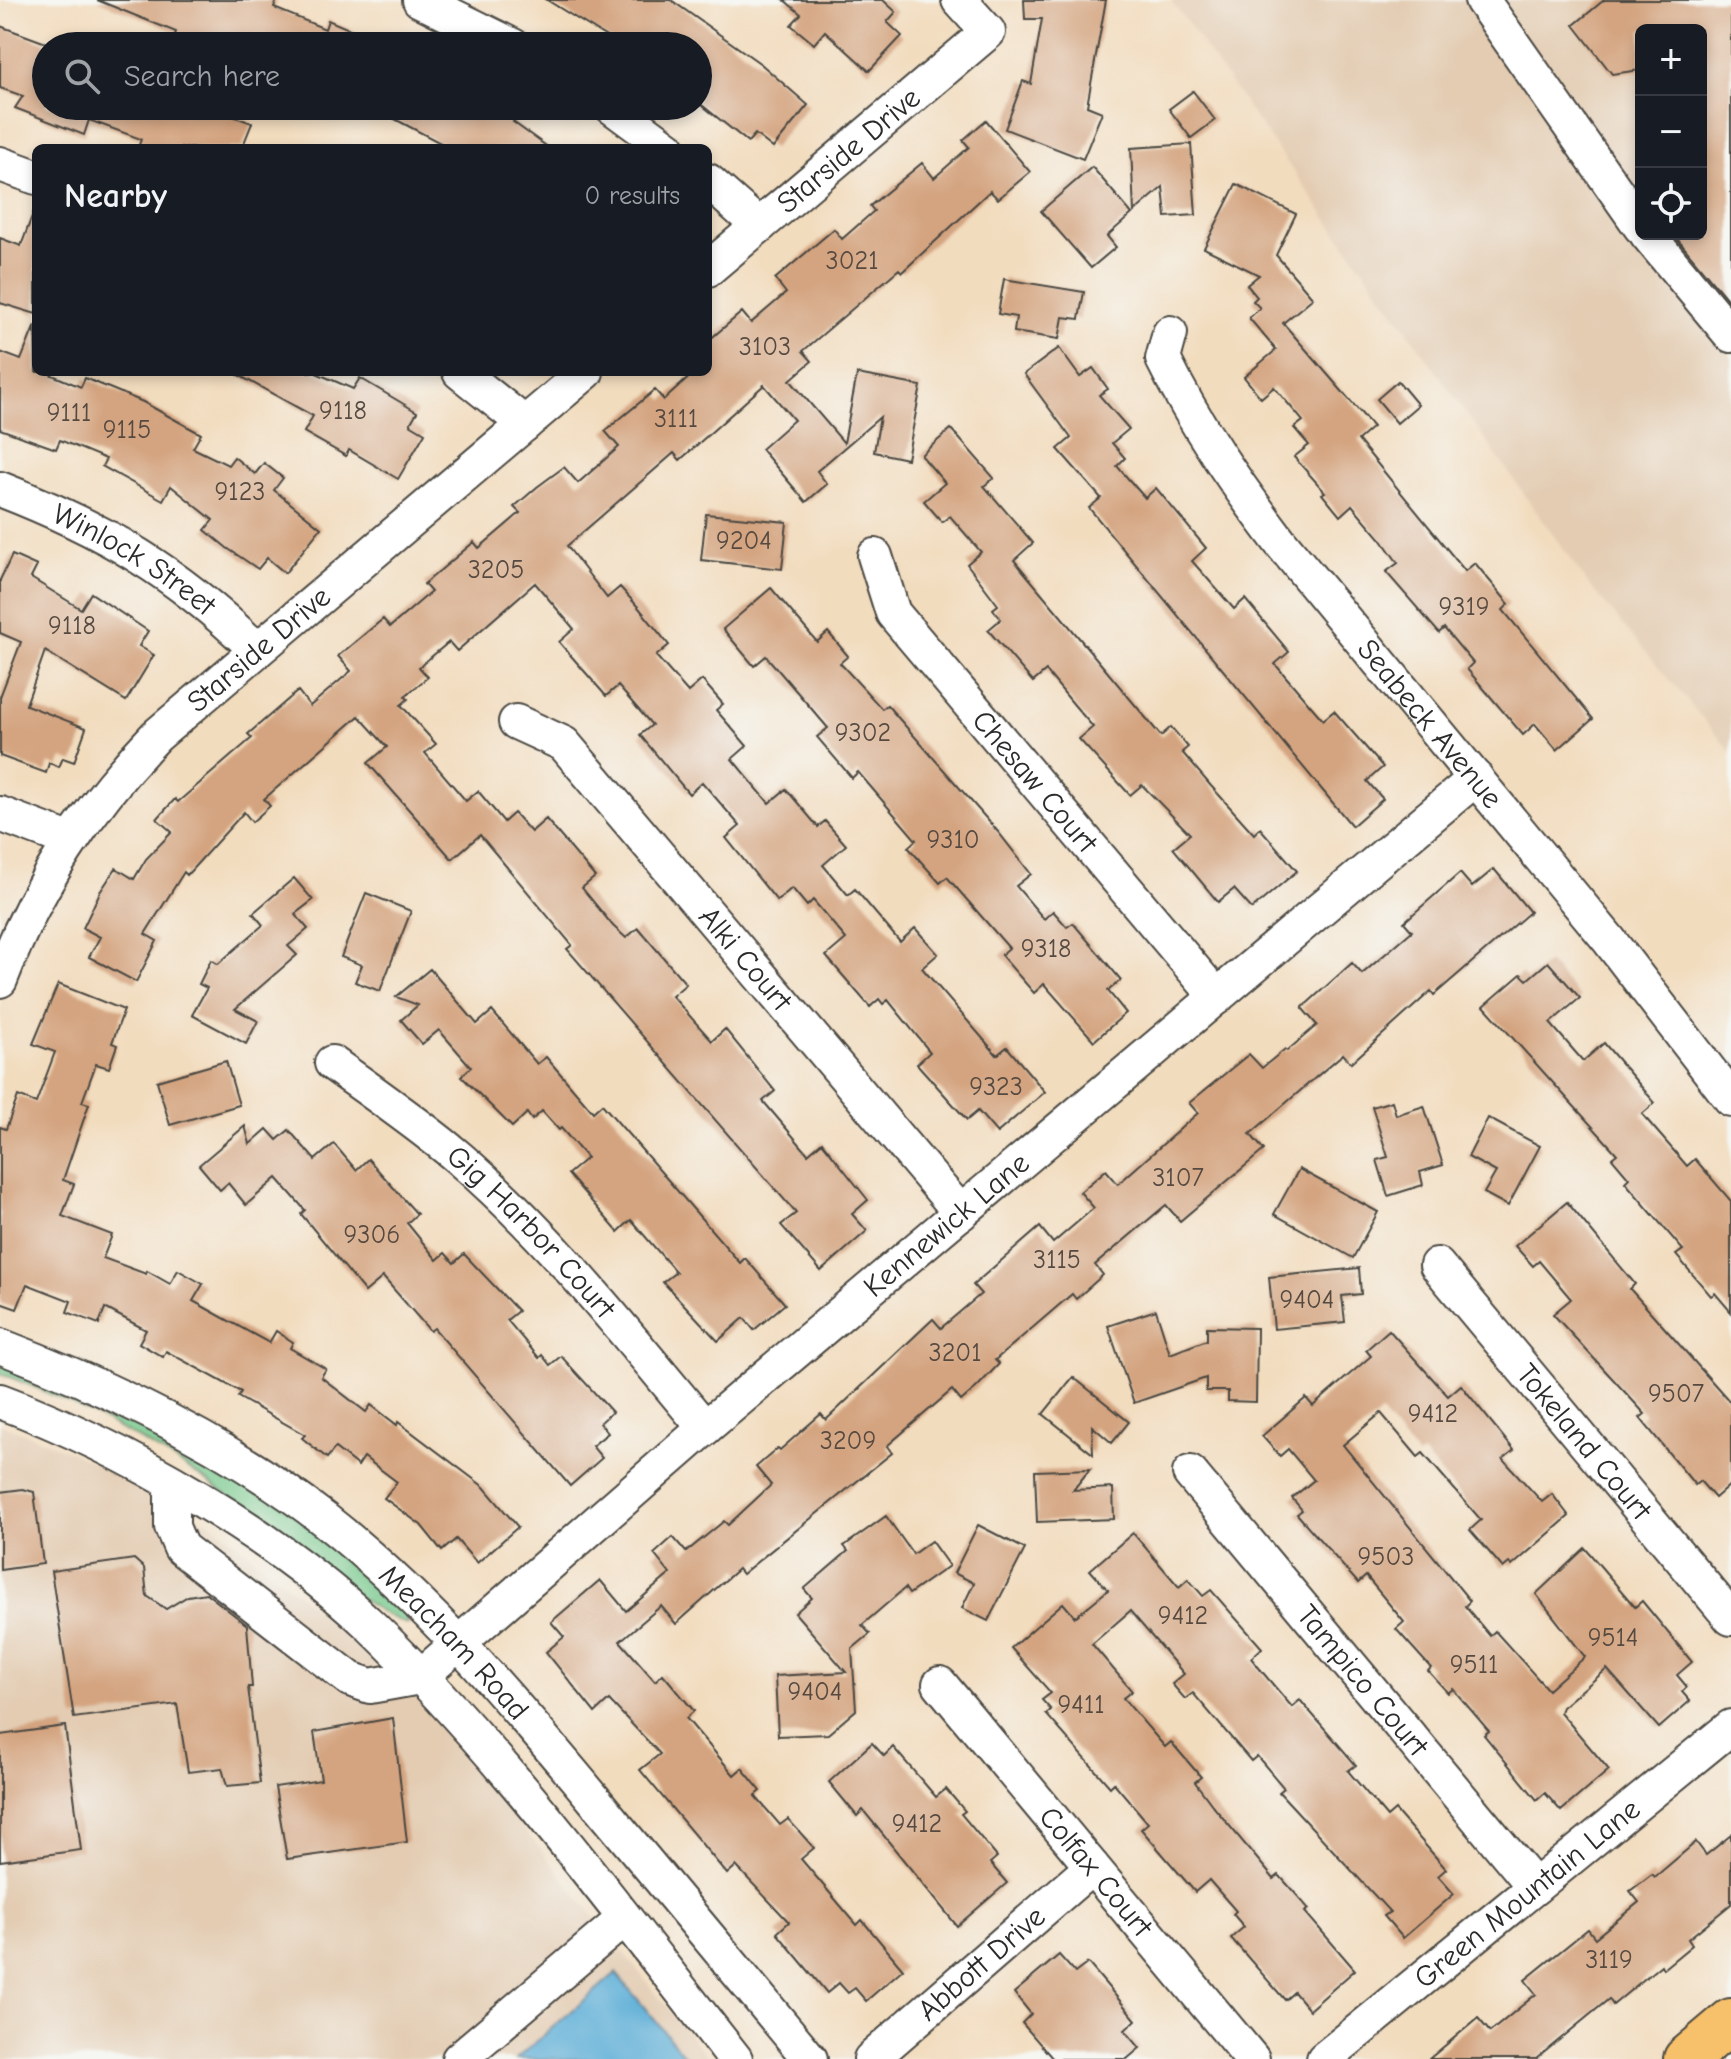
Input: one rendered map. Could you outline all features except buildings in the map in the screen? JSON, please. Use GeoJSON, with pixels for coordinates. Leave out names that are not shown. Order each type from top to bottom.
{"type":"FeatureCollection","features":[{"type":"Feature","properties":{"kind":"main road"},"geometry":{"type":"LineString","coordinates":[[1686,2059],[1731,2021]]}},
{"type":"Feature","properties":{"kind":"main road"},"geometry":{"type":"LineString","coordinates":[[1723,2059],[1731,2047]]}},
{"type":"Feature","properties":{"kind":"street"},"geometry":{"type":"LineString","coordinates":[[420,0],[485,32]]}},
{"type":"Feature","properties":{"kind":"street","name":"Starside Drive"},"geometry":{"type":"LineString","coordinates":[[712,266],[988,32],[959,0]]}},
{"type":"Feature","properties":{"kind":"street"},"geometry":{"type":"LineString","coordinates":[[1482,0],[1635,218]]}},
{"type":"Feature","properties":{"kind":"street"},"geometry":{"type":"LineString","coordinates":[[630,120],[663,144]]}},
{"type":"Feature","properties":{"kind":"street"},"geometry":{"type":"LineString","coordinates":[[0,164],[32,176]]}},
{"type":"Feature","properties":{"kind":"street"},"geometry":{"type":"LineString","coordinates":[[712,185],[759,226]]}},
{"type":"Feature","properties":{"kind":"street"},"geometry":{"type":"LineString","coordinates":[[1652,240],[1731,335]]}},
{"type":"Feature","properties":{"kind":"street","name":"Seabeck Avenue"},"geometry":{"type":"LineString","coordinates":[[1170,333],[1163,359],[1187,409],[1232,477],[1281,543],[1609,940],[1731,1099]]}},
{"type":"Feature","properties":{"kind":"street"},"geometry":{"type":"LineString","coordinates":[[465,376],[525,424]]}},
{"type":"Feature","properties":{"kind":"street","name":"Starside Drive"},"geometry":{"type":"LineString","coordinates":[[0,980],[37,893],[69,840],[113,781],[156,736],[581,376]]}},
{"type":"Feature","properties":{"kind":"street","name":"Winlock Street"},"geometry":{"type":"LineString","coordinates":[[0,489],[67,515],[153,562],[213,607],[257,650]]}},
{"type":"Feature","properties":{"kind":"street","name":"Chesaw Court"},"geometry":{"type":"LineString","coordinates":[[875,556],[893,613],[1217,997]]}},
{"type":"Feature","properties":{"kind":"street","name":"Alki Court"},"geometry":{"type":"LineString","coordinates":[[516,722],[564,744],[961,1213]]}},
{"type":"Feature","properties":{"kind":"street","name":"Kennewick Lane"},"geometry":{"type":"LineString","coordinates":[[420,1677],[705,1428],[1476,778]]}},
{"type":"Feature","properties":{"kind":"street"},"geometry":{"type":"LineString","coordinates":[[0,814],[69,840]]}},
{"type":"Feature","properties":{"kind":"street","name":"Gig Harbor Court"},"geometry":{"type":"LineString","coordinates":[[332,1063],[459,1159],[519,1215],[575,1274],[705,1428]]}},
{"type":"Feature","properties":{"kind":"street","name":"Tokeland Court"},"geometry":{"type":"LineString","coordinates":[[1437,1265],[1731,1618]]}},
{"type":"Feature","properties":{"kind":"street","name":"Meacham Road"},"geometry":{"type":"LineString","coordinates":[[0,1346],[75,1376],[212,1446],[324,1519],[459,1640],[810,2059]]}},
{"type":"Feature","properties":{"kind":"street","name":"Meacham Road"},"geometry":{"type":"LineString","coordinates":[[0,1401],[93,1440],[172,1483],[278,1552],[368,1623],[465,1723],[735,2059]]}},
{"type":"Feature","properties":{"kind":"street","name":"Tampico Court"},"geometry":{"type":"LineString","coordinates":[[1190,1473],[1535,1887]]}},
{"type":"Feature","properties":{"kind":"street"},"geometry":{"type":"LineString","coordinates":[[172,1483],[172,1527],[181,1548],[350,1679],[370,1686],[420,1677]]}},
{"type":"Feature","properties":{"kind":"street","name":"Colfax Court"},"geometry":{"type":"LineString","coordinates":[[940,1684],[1252,2059]]}},
{"type":"Feature","properties":{"kind":"street","name":"Green Mountain Lane"},"geometry":{"type":"LineString","coordinates":[[1324,2059],[1731,1727]]}},
{"type":"Feature","properties":{"kind":"street","name":"Abbott Drive"},"geometry":{"type":"LineString","coordinates":[[871,2059],[1092,1867]]}},
{"type":"Feature","properties":{"kind":"street"},"geometry":{"type":"LineString","coordinates":[[459,2059],[624,1919]]}},
{"type":"Feature","properties":{"kind":"shaded area"},"geometry":{"type":"Polygon","coordinates":[[[1171,0],[1731,0],[1731,752],[1589,585],[1171,0]]]}},
{"type":"Feature","properties":{"kind":"shaded area"},"geometry":{"type":"Polygon","coordinates":[[[0,1424],[73,1453],[213,1524],[406,1683],[709,2059],[0,2059],[0,1424]]]}},
{"type":"Feature","properties":{"kind":"green space"},"geometry":{"type":"Polygon","coordinates":[[[0,1358],[141,1417],[263,1489],[402,1600],[407,1624],[370,1605],[270,1525],[173,1459],[106,1421],[0,1373],[0,1358]]]}},
{"type":"Feature","properties":{"kind":"water"},"geometry":{"type":"Polygon","coordinates":[[[616,1973],[687,2059],[516,2059],[616,1973]]]}}]}
